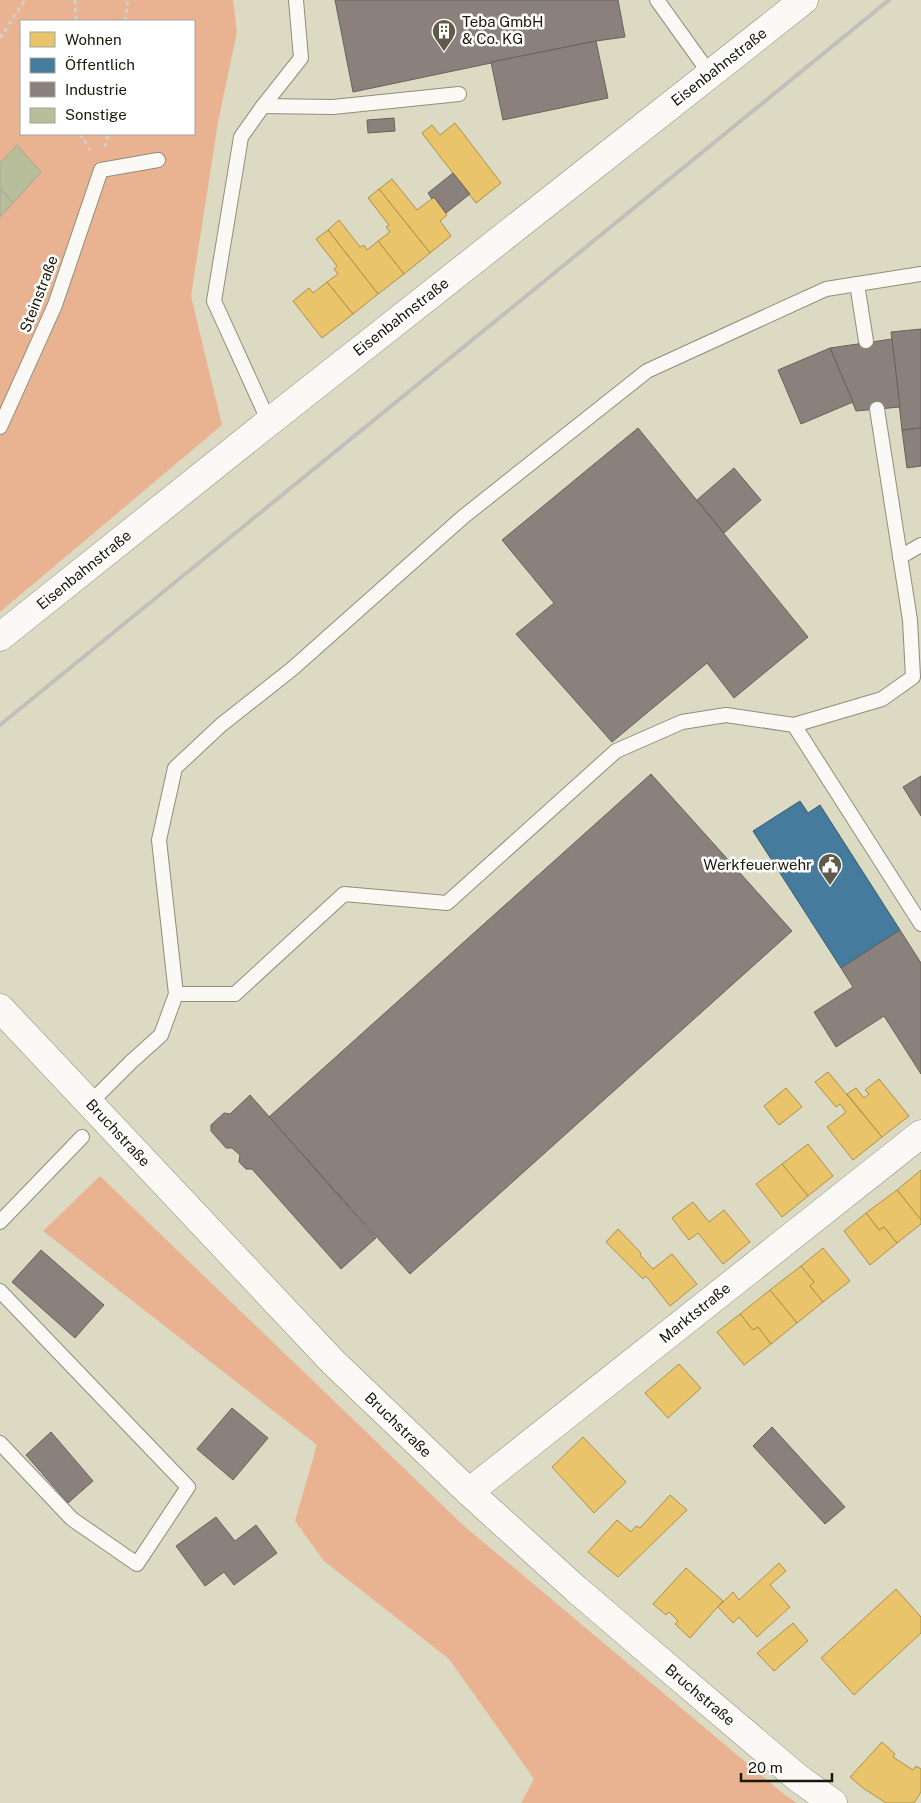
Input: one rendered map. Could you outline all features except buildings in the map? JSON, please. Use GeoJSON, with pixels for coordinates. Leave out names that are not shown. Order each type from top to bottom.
{"type":"FeatureCollection","features":[{"type":"Feature","properties":{"kind":"street","name":"Eisenbahnstraße"},"geometry":{"type":"LineString","coordinates":[[0,637],[804,0]]}},
{"type":"Feature","properties":{"kind":"street","name":"Bruchstraße"},"geometry":{"type":"LineString","coordinates":[[0,1008],[333,1362],[469,1492],[576,1589],[652,1654],[798,1778],[833,1803]]}},
{"type":"Feature","properties":{"kind":"street","name":"Marktstraße"},"geometry":{"type":"LineString","coordinates":[[469,1492],[921,1134]]}},
{"type":"Feature","properties":{"kind":"lane"},"geometry":{"type":"LineString","coordinates":[[269,422],[214,301],[241,137],[301,58],[296,0]]}},
{"type":"Feature","properties":{"kind":"lane"},"geometry":{"type":"LineString","coordinates":[[657,0],[710,74]]}},
{"type":"Feature","properties":{"kind":"lane"},"geometry":{"type":"LineString","coordinates":[[263,106],[333,107],[460,94]]}},
{"type":"Feature","properties":{"kind":"lane","name":"Steinstraße"},"geometry":{"type":"LineString","coordinates":[[0,427],[55,304],[101,170],[158,160]]}},
{"type":"Feature","properties":{"kind":"lane"},"geometry":{"type":"LineString","coordinates":[[90,1103],[161,1035],[176,994],[159,840],[175,768],[221,725],[292,669],[463,517],[647,371],[826,288],[921,274]]}},
{"type":"Feature","properties":{"kind":"lane"},"geometry":{"type":"LineString","coordinates":[[857,284],[866,341]]}},
{"type":"Feature","properties":{"kind":"lane"},"geometry":{"type":"LineString","coordinates":[[176,994],[235,994],[344,894],[447,903],[616,751],[682,722],[726,715],[794,725],[882,699],[912,677],[910,620],[877,409]]}},
{"type":"Feature","properties":{"kind":"lane"},"geometry":{"type":"LineString","coordinates":[[900,557],[921,545]]}},
{"type":"Feature","properties":{"kind":"lane"},"geometry":{"type":"LineString","coordinates":[[794,725],[921,924]]}},
{"type":"Feature","properties":{"kind":"lane"},"geometry":{"type":"LineString","coordinates":[[0,1222],[82,1137]]}},
{"type":"Feature","properties":{"kind":"lane"},"geometry":{"type":"LineString","coordinates":[[0,1290],[188,1487],[137,1564],[72,1519],[0,1443]]}},
{"type":"Feature","properties":{"kind":"path"},"geometry":{"type":"LineString","coordinates":[[0,38],[25,0]]}},
{"type":"Feature","properties":{"kind":"path"},"geometry":{"type":"LineString","coordinates":[[76,0],[76,20]]}},
{"type":"Feature","properties":{"kind":"path"},"geometry":{"type":"LineString","coordinates":[[126,20],[128,0]]}},
{"type":"Feature","properties":{"kind":"shaded area"},"geometry":{"type":"Polygon","coordinates":[[[0,0],[233,0],[237,32],[218,122],[191,296],[222,425],[0,612],[0,0]]]}},
{"type":"Feature","properties":{"kind":"shaded area"},"geometry":{"type":"Polygon","coordinates":[[[100,1176],[464,1526],[785,1795],[797,1803],[521,1803],[534,1779],[449,1659],[324,1561],[295,1521],[317,1445],[43,1231],[100,1176]]]}},
{"type":"Feature","properties":{"kind":"railway"},"geometry":{"type":"LineString","coordinates":[[0,725],[889,0]]}},
{"type":"Feature","properties":{"kind":"place","name":"Teba GmbH & Co. KG"},"geometry":{"type":"Point","coordinates":[444,52]}},
{"type":"Feature","properties":{"kind":"place","name":"Werkfeuerwehr"},"geometry":{"type":"Point","coordinates":[830,886]}}]}
